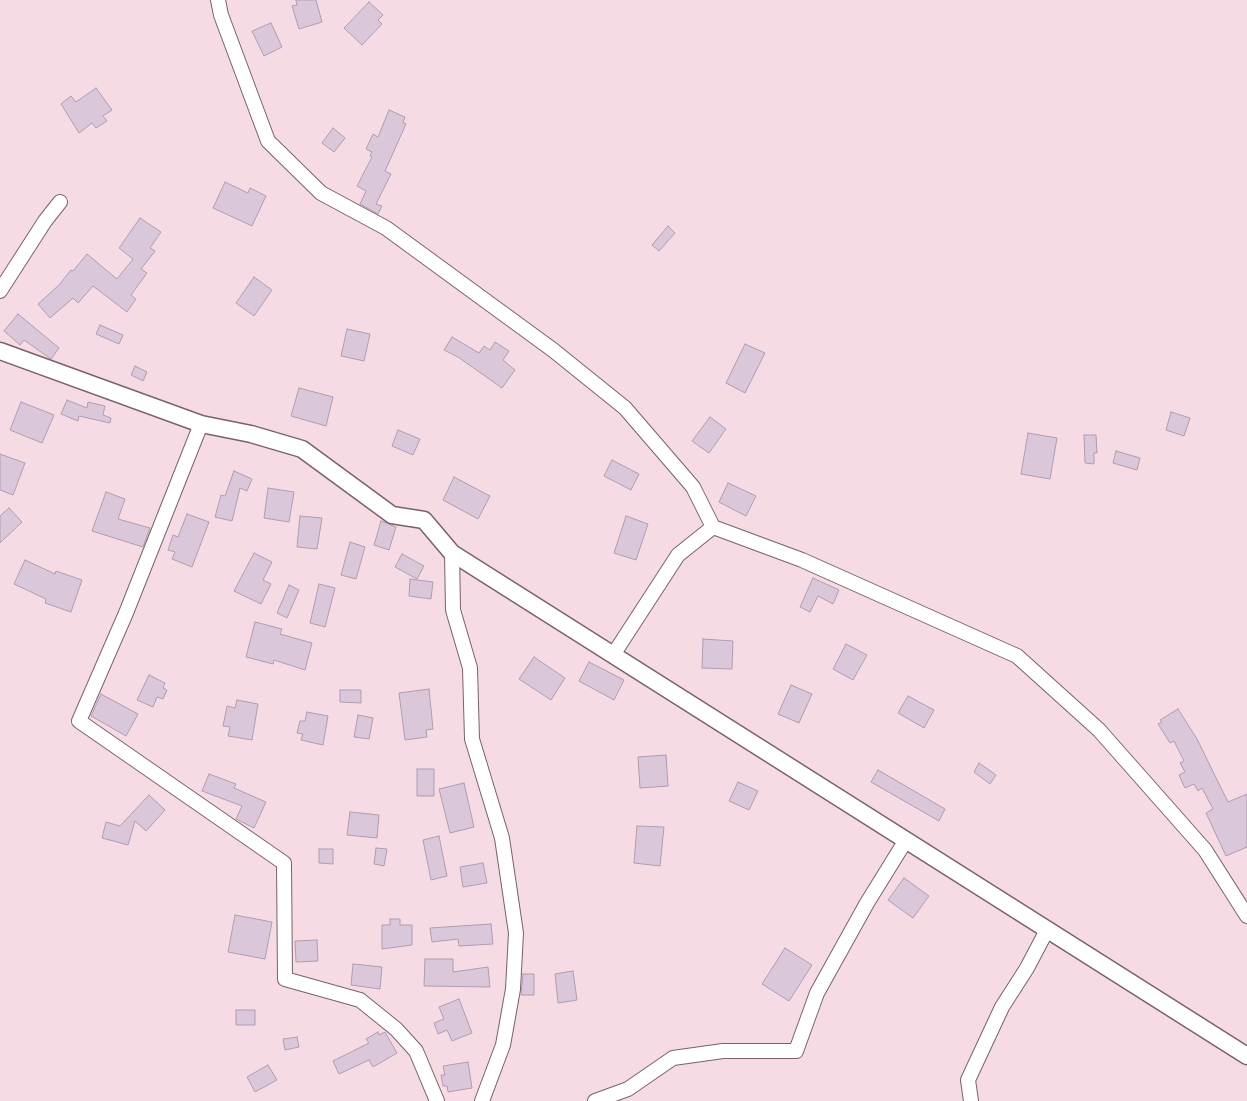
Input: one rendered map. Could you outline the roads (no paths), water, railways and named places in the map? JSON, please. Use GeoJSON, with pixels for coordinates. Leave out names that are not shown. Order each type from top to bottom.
{"type":"FeatureCollection","features":[{"type":"Feature","properties":{"kind":"street"},"geometry":{"type":"LineString","coordinates":[[218,0],[221,15],[268,141],[321,193],[386,228],[553,350],[625,408],[693,487],[713,527],[802,560],[1017,656],[1098,730],[1193,836],[1205,850],[1247,916]]}},
{"type":"Feature","properties":{"kind":"street"},"geometry":{"type":"LineString","coordinates":[[0,291],[45,221],[60,202]]}},
{"type":"Feature","properties":{"kind":"street"},"geometry":{"type":"LineString","coordinates":[[0,351],[201,424],[252,434],[302,449],[392,515],[424,520],[452,553],[1247,1056]]}},
{"type":"Feature","properties":{"kind":"street"},"geometry":{"type":"LineString","coordinates":[[201,424],[126,613],[79,721],[284,863],[284,979],[360,1000],[389,1023],[416,1051],[437,1101]]}},
{"type":"Feature","properties":{"kind":"street"},"geometry":{"type":"LineString","coordinates":[[613,655],[678,555],[713,527]]}},
{"type":"Feature","properties":{"kind":"street"},"geometry":{"type":"LineString","coordinates":[[452,553],[453,610],[470,668],[472,739],[502,838],[516,933],[513,989],[504,1045],[482,1101]]}},
{"type":"Feature","properties":{"kind":"street"},"geometry":{"type":"LineString","coordinates":[[595,1101],[628,1089],[673,1058],[722,1051],[796,1051],[817,993],[867,903],[906,840]]}},
{"type":"Feature","properties":{"kind":"street"},"geometry":{"type":"LineString","coordinates":[[971,1101],[968,1080],[1002,1007],[1027,968],[1047,930]]}}]}
